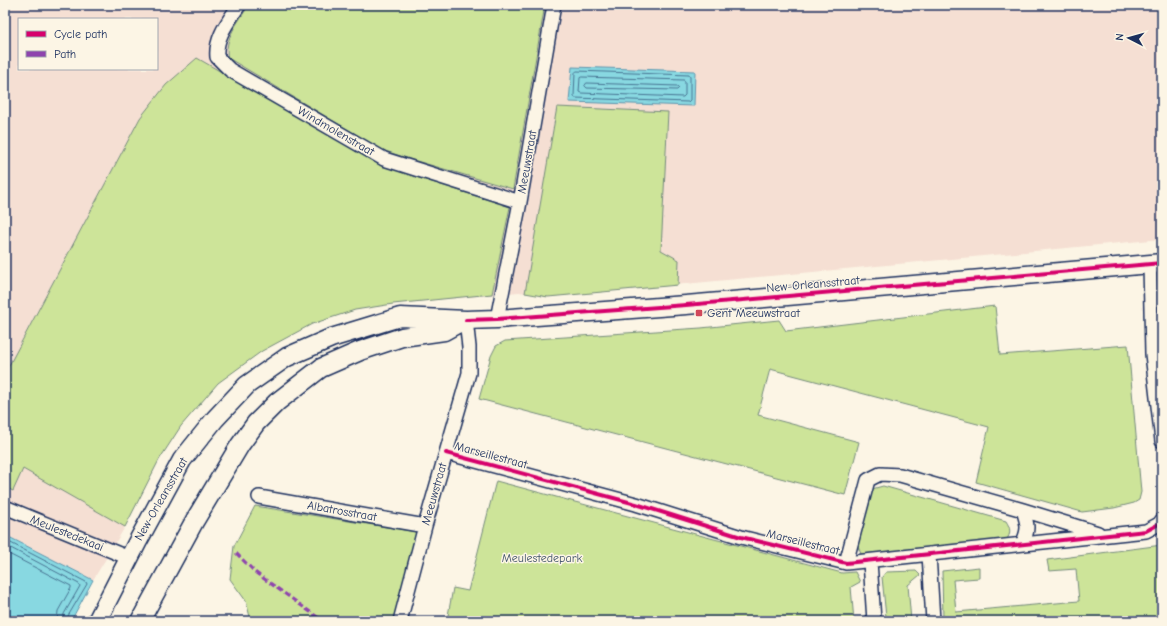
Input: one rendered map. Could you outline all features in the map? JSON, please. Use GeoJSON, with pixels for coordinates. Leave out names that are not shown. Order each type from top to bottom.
{"type":"FeatureCollection","features":[{"type":"Feature","properties":{"kind":"main road","name":"New-Orleansstraat"},"geometry":{"type":"LineString","coordinates":[[97,621],[128,558],[182,460],[215,419],[247,385],[288,357],[331,338],[400,317],[466,320],[498,319],[686,305],[1156,264]]}},
{"type":"Feature","properties":{"kind":"main road","name":"New-Orleansstraat"},"geometry":{"type":"LineString","coordinates":[[140,621],[195,520],[240,445],[256,423],[277,402],[320,368],[360,351],[402,337],[444,331],[466,320]]}},
{"type":"Feature","properties":{"kind":"street","name":"Windmolenstraat"},"geometry":{"type":"LineString","coordinates":[[239,5],[220,36],[216,48],[217,57],[230,70],[384,159],[520,202]]}},
{"type":"Feature","properties":{"kind":"street","name":"Meeuwstraat"},"geometry":{"type":"LineString","coordinates":[[498,319],[554,5]]}},
{"type":"Feature","properties":{"kind":"street"},"geometry":{"type":"LineString","coordinates":[[1156,264],[1152,354],[1162,441]]}},
{"type":"Feature","properties":{"kind":"street","name":"Meeuwstraat"},"geometry":{"type":"LineString","coordinates":[[400,621],[425,526],[469,373],[469,347],[466,320]]}},
{"type":"Feature","properties":{"kind":"street","name":"Marseillestraat"},"geometry":{"type":"LineString","coordinates":[[446,453],[636,504],[741,537],[846,563],[1146,531],[1159,524],[1162,520]]}},
{"type":"Feature","properties":{"kind":"street","name":"Marseillestraat"},"geometry":{"type":"LineString","coordinates":[[846,563],[868,480],[880,474],[900,475],[1023,510],[1103,535]]}},
{"type":"Feature","properties":{"kind":"street","name":"Albatrosstraat"},"geometry":{"type":"LineString","coordinates":[[259,497],[425,526]]}},
{"type":"Feature","properties":{"kind":"street","name":"Meulestedekaai"},"geometry":{"type":"LineString","coordinates":[[5,507],[128,558]]}},
{"type":"Feature","properties":{"kind":"street"},"geometry":{"type":"LineString","coordinates":[[1022,544],[1027,534],[1028,524],[1023,510]]}},
{"type":"Feature","properties":{"kind":"street"},"geometry":{"type":"LineString","coordinates":[[929,554],[933,621]]}},
{"type":"Feature","properties":{"kind":"street"},"geometry":{"type":"LineString","coordinates":[[870,561],[874,621]]}},
{"type":"Feature","properties":{"kind":"shaded area"},"geometry":{"type":"Polygon","coordinates":[[[5,5],[1162,5],[1162,239],[548,297],[519,292],[393,304],[355,310],[312,324],[262,351],[218,383],[181,426],[159,460],[125,527],[93,580],[5,535],[5,5]]]}},
{"type":"Feature","properties":{"kind":"green space"},"geometry":{"type":"Polygon","coordinates":[[[249,5],[545,5],[513,189],[382,150],[228,58],[227,51],[230,37],[249,5]]]}},
{"type":"Feature","properties":{"kind":"green space"},"geometry":{"type":"Polygon","coordinates":[[[197,58],[383,165],[510,207],[492,294],[393,304],[355,310],[312,324],[262,351],[218,383],[181,426],[159,460],[125,527],[23,469],[13,491],[5,487],[5,373],[140,118],[166,85],[197,58]]]}},
{"type":"Feature","properties":{"kind":"green space"},"geometry":{"type":"Polygon","coordinates":[[[557,107],[668,112],[661,250],[679,260],[678,285],[548,297],[525,293],[557,107]]]}},
{"type":"Feature","properties":{"kind":"green space"},"geometry":{"type":"Polygon","coordinates":[[[995,306],[1000,355],[1128,345],[1141,492],[1139,500],[1134,503],[1114,508],[1082,512],[976,482],[989,427],[770,369],[758,415],[859,442],[845,495],[479,399],[491,356],[496,346],[505,341],[701,328],[779,320],[786,331],[995,306]]]}},
{"type":"Feature","properties":{"kind":"green space","name":"Meulestedepark"},"geometry":{"type":"Polygon","coordinates":[[[496,481],[842,573],[855,572],[860,582],[851,587],[854,621],[447,621],[453,588],[468,591],[496,481]]]}},
{"type":"Feature","properties":{"kind":"green space"},"geometry":{"type":"Polygon","coordinates":[[[883,486],[1006,521],[1010,529],[1009,536],[1006,541],[861,554],[856,542],[872,489],[883,486]]]}},
{"type":"Feature","properties":{"kind":"green space"},"geometry":{"type":"Polygon","coordinates":[[[255,506],[417,532],[394,621],[251,621],[246,601],[230,579],[234,546],[255,506]]]}},
{"type":"Feature","properties":{"kind":"green space"},"geometry":{"type":"Polygon","coordinates":[[[1162,545],[1162,621],[943,621],[942,571],[979,567],[979,578],[953,580],[956,612],[1079,601],[1076,569],[1049,571],[1047,560],[1162,545]]]}},
{"type":"Feature","properties":{"kind":"green space"},"geometry":{"type":"Polygon","coordinates":[[[916,571],[920,575],[908,585],[911,621],[903,621],[886,617],[882,577],[886,572],[916,571]]]}},
{"type":"Feature","properties":{"kind":"water"},"geometry":{"type":"Polygon","coordinates":[[[572,67],[695,71],[694,106],[569,102],[572,67]]]}},
{"type":"Feature","properties":{"kind":"water"},"geometry":{"type":"Polygon","coordinates":[[[5,535],[93,580],[72,619],[75,621],[5,621],[5,535]]]}},
{"type":"Feature","properties":{"kind":"marked path"},"geometry":{"type":"LineString","coordinates":[[236,553],[256,573],[323,621]]}},
{"type":"Feature","properties":{"kind":"cycle path"},"geometry":{"type":"LineString","coordinates":[[466,320],[686,305],[1162,263]]}},
{"type":"Feature","properties":{"kind":"cycle path"},"geometry":{"type":"LineString","coordinates":[[446,453],[636,504],[741,537],[846,563],[1146,531],[1159,524],[1162,520]]}},
{"type":"Feature","properties":{"kind":"place","name":"Gent Meeuwstraat"},"geometry":{"type":"Point","coordinates":[699,313]}}]}
